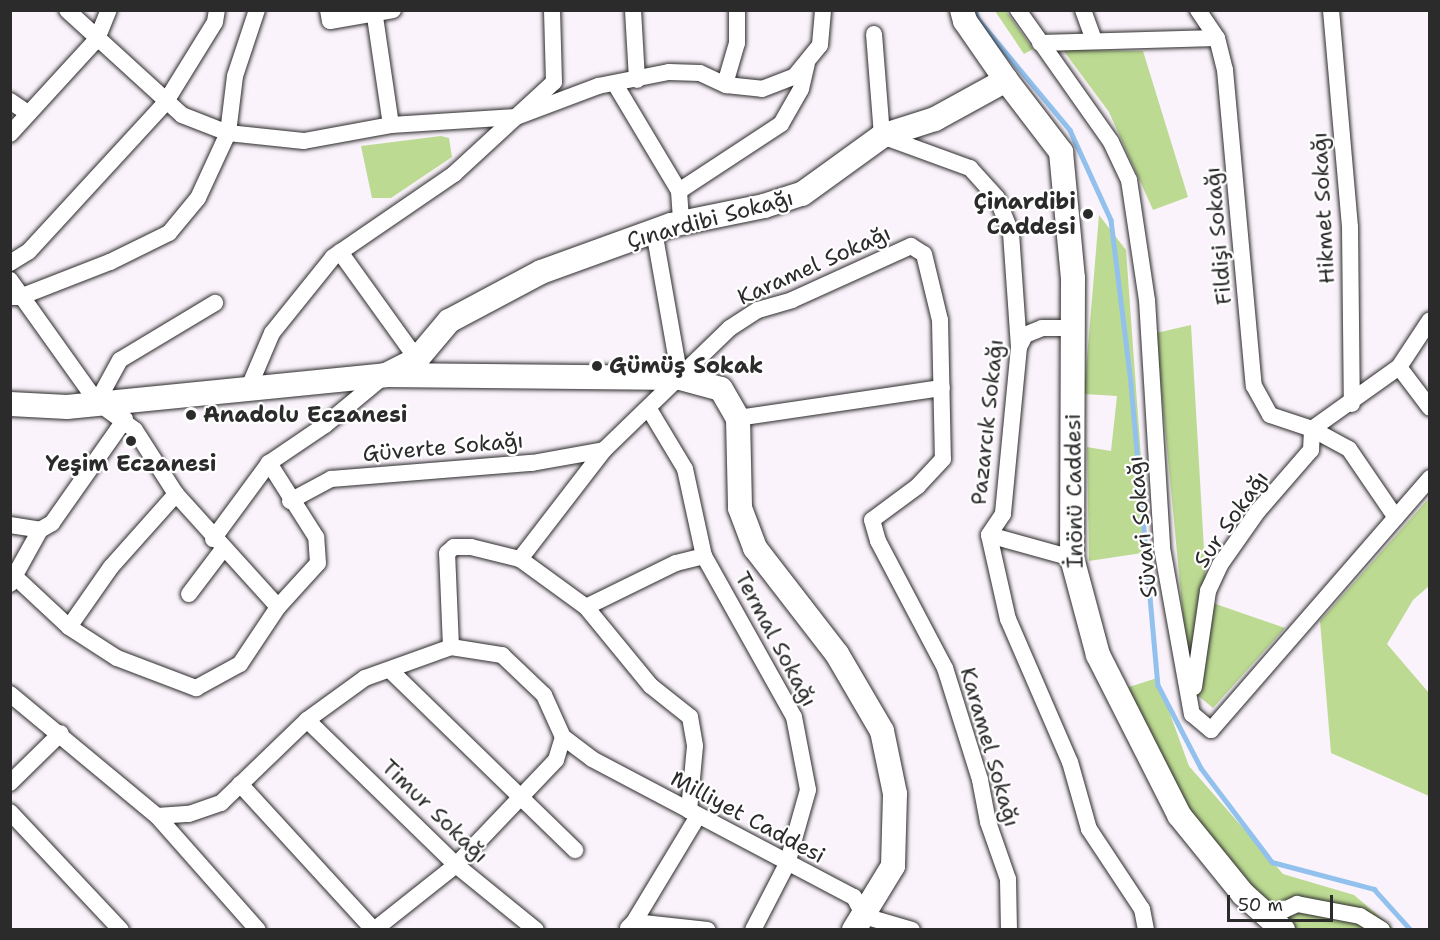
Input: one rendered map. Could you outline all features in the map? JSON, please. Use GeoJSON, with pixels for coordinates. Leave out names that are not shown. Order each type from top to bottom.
{"type":"FeatureCollection","features":[{"type":"Feature","properties":{"kind":"street"},"geometry":{"type":"LineString","coordinates":[[67,10],[165,103],[182,115],[228,133],[304,141],[391,125],[516,117],[615,84],[669,72],[700,73],[724,84],[762,89],[794,77],[820,45],[823,10]]}},
{"type":"Feature","properties":{"kind":"street"},"geometry":{"type":"LineString","coordinates":[[10,134],[97,39],[109,10]]}},
{"type":"Feature","properties":{"kind":"street"},"geometry":{"type":"LineString","coordinates":[[10,263],[29,251],[165,103],[214,22],[217,10]]}},
{"type":"Feature","properties":{"kind":"street"},"geometry":{"type":"LineString","coordinates":[[15,297],[110,262],[168,233],[198,198],[228,133],[235,76],[257,10]]}},
{"type":"Feature","properties":{"kind":"street"},"geometry":{"type":"LineString","coordinates":[[328,10],[330,21],[393,10]]}},
{"type":"Feature","properties":{"kind":"street"},"geometry":{"type":"LineString","coordinates":[[249,387],[272,333],[340,252],[454,174],[554,82],[552,10]]}},
{"type":"Feature","properties":{"kind":"street"},"geometry":{"type":"LineString","coordinates":[[633,10],[637,80]]}},
{"type":"Feature","properties":{"kind":"street"},"geometry":{"type":"LineString","coordinates":[[724,84],[737,43],[737,10]]}},
{"type":"Feature","properties":{"kind":"street","name":"İnönü Caddesi"},"geometry":{"type":"LineString","coordinates":[[962,10],[965,21],[1006,80],[1061,152],[1069,205],[1072,328],[1072,558],[1098,655],[1179,816],[1243,894],[1276,923]]}},
{"type":"Feature","properties":{"kind":"street","name":"Süvari Sokağı"},"geometry":{"type":"LineString","coordinates":[[1018,10],[1111,142],[1129,180],[1147,300],[1162,548],[1192,714]]}},
{"type":"Feature","properties":{"kind":"street"},"geometry":{"type":"LineString","coordinates":[[1083,10],[1094,40]]}},
{"type":"Feature","properties":{"kind":"street","name":"Fildişi Sokağı"},"geometry":{"type":"LineString","coordinates":[[1198,10],[1217,38],[1226,78],[1254,386],[1270,415],[1312,429],[1349,448],[1396,518]]}},
{"type":"Feature","properties":{"kind":"street","name":"Hikmet Sokağı"},"geometry":{"type":"LineString","coordinates":[[1331,10],[1350,227],[1352,404]]}},
{"type":"Feature","properties":{"kind":"street"},"geometry":{"type":"LineString","coordinates":[[374,12],[391,125]]}},
{"type":"Feature","properties":{"kind":"street"},"geometry":{"type":"LineString","coordinates":[[874,34],[882,136]]}},
{"type":"Feature","properties":{"kind":"street"},"geometry":{"type":"LineString","coordinates":[[1040,43],[1217,38]]}},
{"type":"Feature","properties":{"kind":"street"},"geometry":{"type":"LineString","coordinates":[[679,191],[781,124],[801,89],[807,61]]}},
{"type":"Feature","properties":{"kind":"street","name":"Çınardibi Sokağı"},"geometry":{"type":"LineString","coordinates":[[385,375],[417,359],[449,321],[541,272],[654,231],[681,223],[764,206],[802,194],[882,136],[935,119],[1006,80]]}},
{"type":"Feature","properties":{"kind":"street"},"geometry":{"type":"LineString","coordinates":[[615,84],[679,191],[681,223]]}},
{"type":"Feature","properties":{"kind":"street"},"geometry":{"type":"LineString","coordinates":[[10,101],[28,114]]}},
{"type":"Feature","properties":{"kind":"street","name":"Pazarcık Sokağı"},"geometry":{"type":"LineString","coordinates":[[882,136],[970,168],[997,198],[1011,233],[1019,347],[1002,513],[989,534],[1008,619],[1070,762],[1089,829],[1142,909],[1146,930]]}},
{"type":"Feature","properties":{"kind":"street"},"geometry":{"type":"LineString","coordinates":[[654,231],[680,378]]}},
{"type":"Feature","properties":{"kind":"street","name":"Karamel Sokağı"},"geometry":{"type":"LineString","coordinates":[[520,559],[604,450],[680,378],[709,345],[758,310],[792,300],[911,246],[924,254],[940,320],[943,459],[918,486],[872,520],[878,541],[945,668],[980,780],[988,822],[1008,879],[1009,930]]}},
{"type":"Feature","properties":{"kind":"street"},"geometry":{"type":"LineString","coordinates":[[340,252],[417,359]]}},
{"type":"Feature","properties":{"kind":"street"},"geometry":{"type":"LineString","coordinates":[[10,280],[15,297],[97,402],[125,419],[176,494],[218,544],[278,607]]}},
{"type":"Feature","properties":{"kind":"street"},"geometry":{"type":"LineString","coordinates":[[97,402],[120,360],[215,303]]}},
{"type":"Feature","properties":{"kind":"street"},"geometry":{"type":"LineString","coordinates":[[1312,429],[1352,404],[1399,367],[1430,320]]}},
{"type":"Feature","properties":{"kind":"street"},"geometry":{"type":"LineString","coordinates":[[1019,347],[1025,335],[1042,328],[1072,328]]}},
{"type":"Feature","properties":{"kind":"street"},"geometry":{"type":"LineString","coordinates":[[1399,367],[1430,408]]}},
{"type":"Feature","properties":{"kind":"street"},"geometry":{"type":"LineString","coordinates":[[189,594],[269,463],[325,425],[385,375]]}},
{"type":"Feature","properties":{"kind":"street"},"geometry":{"type":"LineString","coordinates":[[10,404],[67,407],[97,402],[174,398],[249,387],[385,375],[680,378],[721,389],[738,418],[740,508],[755,548],[837,654],[882,730],[895,794],[893,866],[859,923],[912,930]]}},
{"type":"Feature","properties":{"kind":"street"},"geometry":{"type":"LineString","coordinates":[[738,418],[942,388]]}},
{"type":"Feature","properties":{"kind":"street","name":"Termal Sokağı"},"geometry":{"type":"LineString","coordinates":[[649,409],[685,469],[704,556],[794,717],[808,790],[787,864],[753,930]]}},
{"type":"Feature","properties":{"kind":"street"},"geometry":{"type":"LineString","coordinates":[[125,419],[52,523],[40,530],[13,577],[69,627],[117,658],[196,688],[240,664],[278,607],[318,563],[316,537],[290,501],[269,463]]}},
{"type":"Feature","properties":{"kind":"street","name":"Sur Sokağı"},"geometry":{"type":"LineString","coordinates":[[1192,714],[1195,665],[1208,591],[1220,565],[1258,511],[1311,450],[1312,429]]}},
{"type":"Feature","properties":{"kind":"street","name":"Güverte Sokağı"},"geometry":{"type":"LineString","coordinates":[[290,501],[331,479],[532,463],[604,450]]}},
{"type":"Feature","properties":{"kind":"street"},"geometry":{"type":"LineString","coordinates":[[1192,714],[1211,730],[1430,478]]}},
{"type":"Feature","properties":{"kind":"street"},"geometry":{"type":"LineString","coordinates":[[69,627],[111,567],[176,494]]}},
{"type":"Feature","properties":{"kind":"street"},"geometry":{"type":"LineString","coordinates":[[10,525],[40,530]]}},
{"type":"Feature","properties":{"kind":"street"},"geometry":{"type":"LineString","coordinates":[[989,534],[1072,558]]}},
{"type":"Feature","properties":{"kind":"street"},"geometry":{"type":"LineString","coordinates":[[451,646],[447,553],[454,547],[471,547],[520,559],[586,607],[651,686],[690,717],[694,746],[694,813],[630,926],[708,930]]}},
{"type":"Feature","properties":{"kind":"street"},"geometry":{"type":"LineString","coordinates":[[586,607],[676,563],[704,556]]}},
{"type":"Feature","properties":{"kind":"street"},"geometry":{"type":"LineString","coordinates":[[157,816],[189,814],[221,803],[240,784],[307,720],[365,678],[451,646],[502,655],[544,695],[563,736],[556,760],[520,800],[456,865],[374,929],[240,784]]}},
{"type":"Feature","properties":{"kind":"street"},"geometry":{"type":"LineString","coordinates":[[391,670],[520,800],[575,850]]}},
{"type":"Feature","properties":{"kind":"street"},"geometry":{"type":"LineString","coordinates":[[10,694],[61,733],[157,816],[258,930]]}},
{"type":"Feature","properties":{"kind":"street","name":"Timur Sokağı"},"geometry":{"type":"LineString","coordinates":[[307,720],[456,865],[536,930]]}},
{"type":"Feature","properties":{"kind":"street"},"geometry":{"type":"LineString","coordinates":[[10,783],[61,733]]}},
{"type":"Feature","properties":{"kind":"street","name":"Milliyet Caddesi"},"geometry":{"type":"LineString","coordinates":[[563,736],[592,759],[787,864],[854,897],[859,923]]}},
{"type":"Feature","properties":{"kind":"street"},"geometry":{"type":"LineString","coordinates":[[10,812],[122,930]]}},
{"type":"Feature","properties":{"kind":"street"},"geometry":{"type":"LineString","coordinates":[[1276,923],[1296,904],[1360,916],[1382,930]]}},
{"type":"Feature","properties":{"kind":"green space"},"geometry":{"type":"Polygon","coordinates":[[[995,11],[1006,11],[1033,49],[1024,54],[995,11]]]}},
{"type":"Feature","properties":{"kind":"green space"},"geometry":{"type":"Polygon","coordinates":[[[1063,50],[1143,51],[1188,197],[1153,210],[1109,112],[1063,50]]]}},
{"type":"Feature","properties":{"kind":"green space"},"geometry":{"type":"Polygon","coordinates":[[[441,136],[449,138],[452,157],[391,198],[372,198],[361,146],[441,136]]]}},
{"type":"Feature","properties":{"kind":"green space"},"geometry":{"type":"Polygon","coordinates":[[[1099,215],[1126,250],[1141,457],[1142,553],[1089,561],[1087,447],[1111,451],[1117,396],[1084,394],[1099,215]]]}},
{"type":"Feature","properties":{"kind":"green space"},"geometry":{"type":"Polygon","coordinates":[[[1191,325],[1207,601],[1285,628],[1213,708],[1190,689],[1156,333],[1191,325]]]}},
{"type":"Feature","properties":{"kind":"green space"},"geometry":{"type":"Polygon","coordinates":[[[1429,498],[1429,586],[1413,600],[1387,644],[1429,693],[1429,796],[1331,753],[1320,621],[1429,498]]]}},
{"type":"Feature","properties":{"kind":"green space"},"geometry":{"type":"Polygon","coordinates":[[[1157,678],[1189,766],[1283,874],[1354,895],[1394,929],[1291,929],[1204,837],[1126,688],[1157,678]]]}},
{"type":"Feature","properties":{"kind":"waterway"},"geometry":{"type":"LineString","coordinates":[[975,10],[978,19],[1070,130],[1111,220],[1131,384],[1158,685],[1201,768],[1272,862],[1374,889],[1411,930]]}},
{"type":"Feature","properties":{"kind":"place","name":"Çinardibi Caddesi"},"geometry":{"type":"Point","coordinates":[1088,214]}},
{"type":"Feature","properties":{"kind":"place","name":"Gümüş Sokak"},"geometry":{"type":"Point","coordinates":[597,366]}},
{"type":"Feature","properties":{"kind":"place","name":"Anadolu Eczanesi"},"geometry":{"type":"Point","coordinates":[191,415]}},
{"type":"Feature","properties":{"kind":"place","name":"Yeşim Eczanesi"},"geometry":{"type":"Point","coordinates":[131,441]}}]}
